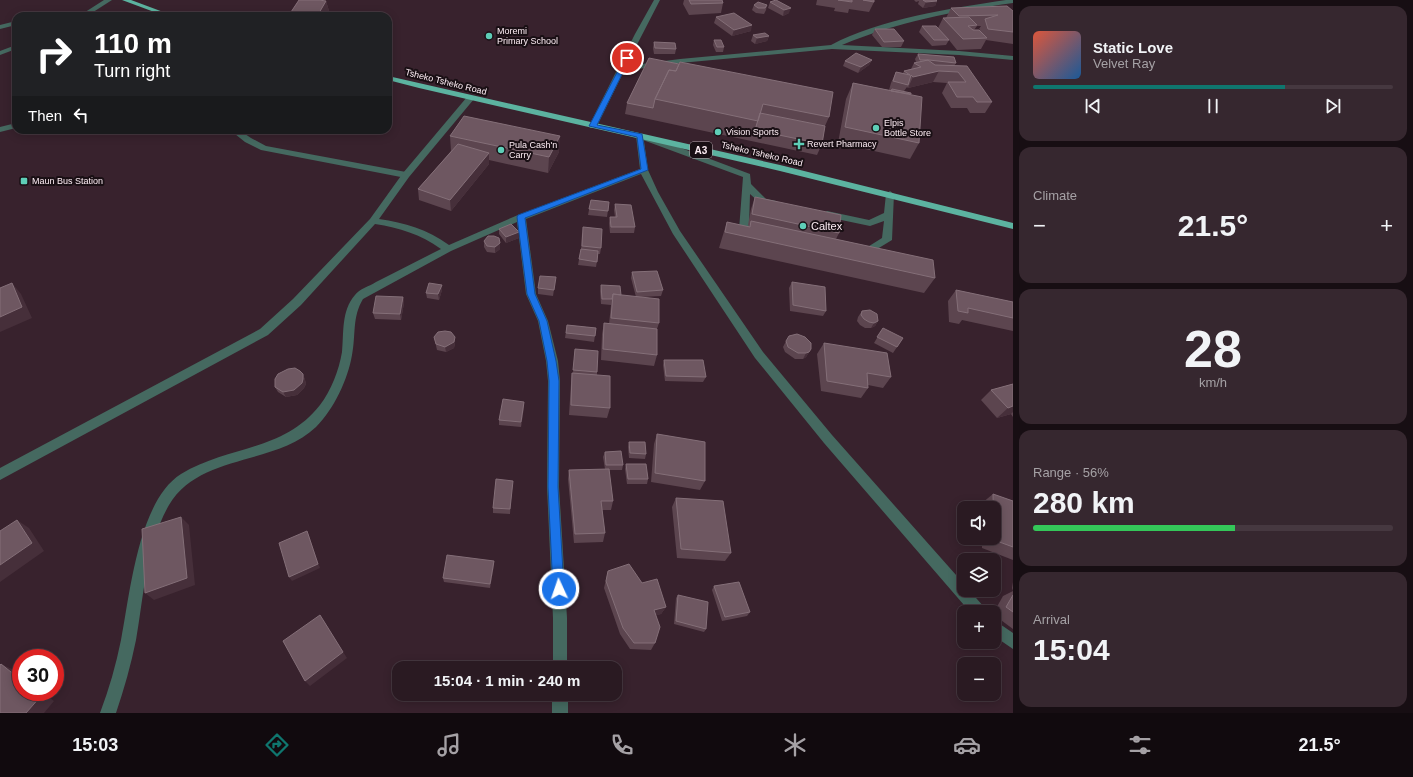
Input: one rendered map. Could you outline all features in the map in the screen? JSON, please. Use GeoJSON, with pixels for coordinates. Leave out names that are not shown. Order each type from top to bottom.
{"type":"FeatureCollection","features":[{"type":"Feature","properties":{"kind":"highway"},"geometry":{"type":"LineString","coordinates":[[125,0],[160,12]]}},
{"type":"Feature","properties":{"kind":"highway","name":"Tsheko Tsheko Road"},"geometry":{"type":"LineString","coordinates":[[392,79],[470,99],[640,136],[890,194],[1013,226]]}},
{"type":"Feature","properties":{"kind":"street"},"geometry":{"type":"LineString","coordinates":[[89,12],[109,0]]}},
{"type":"Feature","properties":{"kind":"street"},"geometry":{"type":"LineString","coordinates":[[593,126],[638,34],[657,0]]}},
{"type":"Feature","properties":{"kind":"street"},"geometry":{"type":"LineString","coordinates":[[832,47],[863,33],[924,17],[987,4],[1013,1]]}},
{"type":"Feature","properties":{"kind":"street"},"geometry":{"type":"LineString","coordinates":[[0,27],[12,24]]}},
{"type":"Feature","properties":{"kind":"street"},"geometry":{"type":"LineString","coordinates":[[621,70],[680,61],[832,47],[959,53],[1013,58]]}},
{"type":"Feature","properties":{"kind":"street"},"geometry":{"type":"LineString","coordinates":[[0,53],[12,48]]}},
{"type":"Feature","properties":{"kind":"street"},"geometry":{"type":"LineString","coordinates":[[0,474],[264,332],[297,302],[373,221],[406,175],[470,99]]}},
{"type":"Feature","properties":{"kind":"street"},"geometry":{"type":"LineString","coordinates":[[0,130],[12,126]]}},
{"type":"Feature","properties":{"kind":"street"},"geometry":{"type":"LineString","coordinates":[[240,134],[264,148],[406,175]]}},
{"type":"Feature","properties":{"kind":"street"},"geometry":{"type":"LineString","coordinates":[[759,233],[744,230],[747,176],[640,136],[644,170],[654,192],[676,232],[759,355],[828,438],[973,605]]}},
{"type":"Feature","properties":{"kind":"street"},"geometry":{"type":"LineString","coordinates":[[108,713],[124,661],[146,546],[160,506],[178,483],[202,469],[239,455],[278,445],[302,432],[325,407],[345,363],[352,305],[359,296],[448,249],[521,217],[644,170]]}},
{"type":"Feature","properties":{"kind":"street"},"geometry":{"type":"LineString","coordinates":[[746,184],[763,201],[786,206]]}},
{"type":"Feature","properties":{"kind":"street"},"geometry":{"type":"LineString","coordinates":[[851,255],[858,256],[886,240],[890,194]]}},
{"type":"Feature","properties":{"kind":"street"},"geometry":{"type":"LineString","coordinates":[[816,212],[870,223],[888,215]]}},
{"type":"Feature","properties":{"kind":"street"},"geometry":{"type":"LineString","coordinates":[[521,217],[531,294],[543,321],[552,361],[554,381],[553,487],[560,618],[560,661]]}},
{"type":"Feature","properties":{"kind":"street"},"geometry":{"type":"LineString","coordinates":[[373,221],[418,230],[434,238],[448,249]]}},
{"type":"Feature","properties":{"kind":"street"},"geometry":{"type":"LineString","coordinates":[[1001,633],[1013,642]]}},
{"type":"Feature","properties":{"kind":"street"},"geometry":{"type":"LineString","coordinates":[[560,701],[560,713]]}},
{"type":"Feature","properties":{"kind":"building"},"geometry":{"type":"Polygon","coordinates":[[[299,0],[326,1],[320,12],[291,12],[299,0]]]}},
{"type":"Feature","properties":{"kind":"building"},"geometry":{"type":"Polygon","coordinates":[[[689,0],[722,0],[723,3],[691,4],[689,0]]]}},
{"type":"Feature","properties":{"kind":"building"},"geometry":{"type":"Polygon","coordinates":[[[776,0],[791,8],[784,10],[770,2],[776,0]]]}},
{"type":"Feature","properties":{"kind":"building"},"geometry":{"type":"Polygon","coordinates":[[[838,0],[852,0],[852,2],[838,0]]]}},
{"type":"Feature","properties":{"kind":"building"},"geometry":{"type":"Polygon","coordinates":[[[863,0],[874,0],[874,2],[863,0]]]}},
{"type":"Feature","properties":{"kind":"building"},"geometry":{"type":"Polygon","coordinates":[[[923,0],[936,0],[937,1],[926,2],[923,0]]]}},
{"type":"Feature","properties":{"kind":"building"},"geometry":{"type":"Polygon","coordinates":[[[758,2],[767,5],[765,8],[758,8],[754,5],[758,2]]]}},
{"type":"Feature","properties":{"kind":"building"},"geometry":{"type":"Polygon","coordinates":[[[1007,6],[1013,11],[1013,32],[988,29],[985,19],[998,15],[959,16],[951,8],[1007,6]]]}},
{"type":"Feature","properties":{"kind":"building"},"geometry":{"type":"Polygon","coordinates":[[[734,13],[752,25],[734,30],[716,17],[734,13]]]}},
{"type":"Feature","properties":{"kind":"building"},"geometry":{"type":"Polygon","coordinates":[[[969,17],[977,25],[968,26],[973,30],[979,30],[987,38],[963,39],[943,18],[969,17]]]}},
{"type":"Feature","properties":{"kind":"building"},"geometry":{"type":"Polygon","coordinates":[[[922,26],[936,26],[949,40],[934,40],[922,26]]]}},
{"type":"Feature","properties":{"kind":"building"},"geometry":{"type":"Polygon","coordinates":[[[875,29],[894,29],[904,41],[884,42],[875,29]]]}},
{"type":"Feature","properties":{"kind":"building"},"geometry":{"type":"Polygon","coordinates":[[[765,33],[769,36],[757,38],[753,35],[765,33]]]}},
{"type":"Feature","properties":{"kind":"building"},"geometry":{"type":"Polygon","coordinates":[[[714,40],[721,40],[724,47],[717,47],[714,40]]]}},
{"type":"Feature","properties":{"kind":"building"},"geometry":{"type":"Polygon","coordinates":[[[654,42],[675,43],[676,49],[655,48],[654,42]]]}},
{"type":"Feature","properties":{"kind":"building"},"geometry":{"type":"Polygon","coordinates":[[[856,53],[872,60],[861,67],[845,61],[856,53]]]}},
{"type":"Feature","properties":{"kind":"building"},"geometry":{"type":"Polygon","coordinates":[[[918,54],[954,57],[956,63],[920,60],[918,54]]]}},
{"type":"Feature","properties":{"kind":"building"},"geometry":{"type":"Polygon","coordinates":[[[649,58],[679,64],[676,71],[669,70],[655,99],[653,108],[627,103],[649,58]]]}},
{"type":"Feature","properties":{"kind":"building"},"geometry":{"type":"Polygon","coordinates":[[[928,60],[935,65],[967,66],[992,102],[977,102],[973,97],[957,97],[948,82],[966,82],[958,72],[939,71],[913,77],[911,75],[908,85],[893,81],[896,72],[910,75],[904,71],[921,67],[914,63],[928,60]]]}},
{"type":"Feature","properties":{"kind":"building"},"geometry":{"type":"Polygon","coordinates":[[[680,62],[833,92],[829,117],[763,104],[758,121],[655,99],[669,70],[676,71],[680,62]]]}},
{"type":"Feature","properties":{"kind":"building"},"geometry":{"type":"Polygon","coordinates":[[[853,83],[922,97],[919,143],[845,127],[853,83]]]}},
{"type":"Feature","properties":{"kind":"building"},"geometry":{"type":"Polygon","coordinates":[[[892,89],[911,93],[911,94],[891,91],[892,89]]]}},
{"type":"Feature","properties":{"kind":"building"},"geometry":{"type":"Polygon","coordinates":[[[760,113],[825,126],[822,144],[755,130],[760,113]]]}},
{"type":"Feature","properties":{"kind":"building"},"geometry":{"type":"Polygon","coordinates":[[[464,116],[560,136],[549,157],[450,136],[464,116]]]}},
{"type":"Feature","properties":{"kind":"building"},"geometry":{"type":"Polygon","coordinates":[[[458,144],[489,153],[450,200],[418,189],[458,144]]]}},
{"type":"Feature","properties":{"kind":"building"},"geometry":{"type":"Polygon","coordinates":[[[755,197],[841,215],[839,233],[752,214],[755,197]]]}},
{"type":"Feature","properties":{"kind":"building"},"geometry":{"type":"Polygon","coordinates":[[[591,200],[609,202],[608,211],[589,209],[591,200]]]}},
{"type":"Feature","properties":{"kind":"building"},"geometry":{"type":"Polygon","coordinates":[[[615,204],[631,205],[635,227],[611,227],[610,217],[617,217],[615,204]]]}},
{"type":"Feature","properties":{"kind":"building"},"geometry":{"type":"Polygon","coordinates":[[[751,221],[933,260],[935,278],[725,232],[727,222],[750,227],[751,221]]]}},
{"type":"Feature","properties":{"kind":"building"},"geometry":{"type":"Polygon","coordinates":[[[511,224],[519,232],[506,237],[499,229],[511,224]]]}},
{"type":"Feature","properties":{"kind":"building"},"geometry":{"type":"Polygon","coordinates":[[[583,227],[602,229],[601,248],[582,246],[583,227]]]}},
{"type":"Feature","properties":{"kind":"building"},"geometry":{"type":"Polygon","coordinates":[[[488,236],[499,238],[500,243],[495,247],[487,246],[484,241],[488,236]]]}},
{"type":"Feature","properties":{"kind":"building"},"geometry":{"type":"Polygon","coordinates":[[[581,249],[598,251],[597,262],[579,259],[581,249]]]}},
{"type":"Feature","properties":{"kind":"building"},"geometry":{"type":"Polygon","coordinates":[[[657,271],[663,290],[637,292],[632,272],[657,271]]]}},
{"type":"Feature","properties":{"kind":"building"},"geometry":{"type":"Polygon","coordinates":[[[540,276],[556,277],[554,290],[538,288],[540,276]]]}},
{"type":"Feature","properties":{"kind":"building"},"geometry":{"type":"Polygon","coordinates":[[[792,282],[825,287],[826,311],[793,305],[792,282]]]}},
{"type":"Feature","properties":{"kind":"building"},"geometry":{"type":"Polygon","coordinates":[[[12,283],[22,307],[0,317],[0,288],[12,283]]]}},
{"type":"Feature","properties":{"kind":"building"},"geometry":{"type":"Polygon","coordinates":[[[429,283],[442,285],[438,294],[426,293],[429,283]]]}},
{"type":"Feature","properties":{"kind":"building"},"geometry":{"type":"Polygon","coordinates":[[[601,285],[620,286],[621,295],[613,294],[612,299],[602,299],[601,285]]]}},
{"type":"Feature","properties":{"kind":"building"},"geometry":{"type":"Polygon","coordinates":[[[956,290],[1013,302],[1013,318],[968,308],[968,313],[958,311],[956,290]]]}},
{"type":"Feature","properties":{"kind":"building"},"geometry":{"type":"Polygon","coordinates":[[[613,294],[659,299],[659,323],[611,318],[613,294]]]}},
{"type":"Feature","properties":{"kind":"building"},"geometry":{"type":"Polygon","coordinates":[[[376,296],[403,297],[400,314],[373,313],[376,296]]]}},
{"type":"Feature","properties":{"kind":"building"},"geometry":{"type":"Polygon","coordinates":[[[870,310],[877,314],[878,321],[874,323],[864,319],[861,315],[862,311],[870,310]]]}},
{"type":"Feature","properties":{"kind":"building"},"geometry":{"type":"Polygon","coordinates":[[[604,323],[657,329],[657,355],[603,349],[604,323]]]}},
{"type":"Feature","properties":{"kind":"building"},"geometry":{"type":"Polygon","coordinates":[[[567,325],[596,328],[595,336],[566,333],[567,325]]]}},
{"type":"Feature","properties":{"kind":"building"},"geometry":{"type":"Polygon","coordinates":[[[883,328],[903,338],[897,347],[877,337],[883,328]]]}},
{"type":"Feature","properties":{"kind":"building"},"geometry":{"type":"Polygon","coordinates":[[[438,332],[451,332],[455,337],[454,342],[445,347],[436,344],[434,337],[438,332]]]}},
{"type":"Feature","properties":{"kind":"building"},"geometry":{"type":"Polygon","coordinates":[[[797,334],[805,337],[811,343],[811,349],[809,352],[798,353],[788,347],[786,341],[789,336],[797,334]]]}},
{"type":"Feature","properties":{"kind":"building"},"geometry":{"type":"Polygon","coordinates":[[[824,343],[887,353],[891,377],[867,373],[868,388],[827,381],[824,343]]]}},
{"type":"Feature","properties":{"kind":"building"},"geometry":{"type":"Polygon","coordinates":[[[575,349],[598,351],[597,372],[573,370],[575,349]]]}},
{"type":"Feature","properties":{"kind":"building"},"geometry":{"type":"Polygon","coordinates":[[[664,360],[703,360],[706,377],[666,376],[664,360]]]}},
{"type":"Feature","properties":{"kind":"building"},"geometry":{"type":"Polygon","coordinates":[[[295,368],[303,374],[302,383],[294,390],[283,392],[275,387],[275,379],[278,374],[288,369],[295,368]]]}},
{"type":"Feature","properties":{"kind":"building"},"geometry":{"type":"Polygon","coordinates":[[[572,373],[610,376],[610,408],[571,405],[572,373]]]}},
{"type":"Feature","properties":{"kind":"building"},"geometry":{"type":"Polygon","coordinates":[[[1013,384],[1013,406],[1008,408],[991,390],[1013,384]]]}},
{"type":"Feature","properties":{"kind":"building"},"geometry":{"type":"Polygon","coordinates":[[[503,399],[524,402],[521,422],[499,420],[503,399]]]}},
{"type":"Feature","properties":{"kind":"building"},"geometry":{"type":"Polygon","coordinates":[[[657,434],[705,442],[705,481],[655,473],[657,434]]]}},
{"type":"Feature","properties":{"kind":"building"},"geometry":{"type":"Polygon","coordinates":[[[629,442],[645,442],[646,454],[630,453],[629,442]]]}},
{"type":"Feature","properties":{"kind":"building"},"geometry":{"type":"Polygon","coordinates":[[[621,451],[623,465],[606,465],[605,452],[621,451]]]}},
{"type":"Feature","properties":{"kind":"building"},"geometry":{"type":"Polygon","coordinates":[[[626,464],[646,464],[648,479],[628,479],[626,464]]]}},
{"type":"Feature","properties":{"kind":"building"},"geometry":{"type":"Polygon","coordinates":[[[609,469],[613,501],[601,501],[605,533],[575,534],[569,470],[609,469]]]}},
{"type":"Feature","properties":{"kind":"building"},"geometry":{"type":"Polygon","coordinates":[[[496,479],[513,481],[510,509],[493,508],[496,479]]]}},
{"type":"Feature","properties":{"kind":"building"},"geometry":{"type":"Polygon","coordinates":[[[993,494],[1013,501],[1013,547],[1001,543],[1001,501],[993,501],[993,494]]]}},
{"type":"Feature","properties":{"kind":"building"},"geometry":{"type":"Polygon","coordinates":[[[676,498],[723,501],[731,553],[681,549],[676,498]]]}},
{"type":"Feature","properties":{"kind":"building"},"geometry":{"type":"Polygon","coordinates":[[[181,517],[187,578],[145,593],[142,529],[181,517]]]}},
{"type":"Feature","properties":{"kind":"building"},"geometry":{"type":"Polygon","coordinates":[[[17,520],[32,543],[0,565],[0,531],[17,520]]]}},
{"type":"Feature","properties":{"kind":"building"},"geometry":{"type":"Polygon","coordinates":[[[307,531],[318,564],[289,577],[279,543],[307,531]]]}},
{"type":"Feature","properties":{"kind":"building"},"geometry":{"type":"Polygon","coordinates":[[[447,555],[494,561],[490,584],[443,578],[447,555]]]}},
{"type":"Feature","properties":{"kind":"building"},"geometry":{"type":"Polygon","coordinates":[[[629,564],[642,583],[657,579],[666,607],[654,610],[660,627],[655,643],[634,643],[623,628],[606,581],[608,571],[629,564]]]}},
{"type":"Feature","properties":{"kind":"building"},"geometry":{"type":"Polygon","coordinates":[[[739,582],[750,612],[725,617],[714,586],[739,582]]]}},
{"type":"Feature","properties":{"kind":"building"},"geometry":{"type":"Polygon","coordinates":[[[678,595],[708,602],[706,629],[676,621],[678,595]]]}},
{"type":"Feature","properties":{"kind":"building"},"geometry":{"type":"Polygon","coordinates":[[[1013,595],[1013,612],[1006,607],[1013,595]]]}},
{"type":"Feature","properties":{"kind":"building"},"geometry":{"type":"Polygon","coordinates":[[[320,615],[343,652],[305,681],[283,641],[320,615]]]}},
{"type":"Feature","properties":{"kind":"building"},"geometry":{"type":"Polygon","coordinates":[[[1,664],[12,673],[12,701],[37,701],[26,713],[0,713],[1,664]]]}},
{"type":"Feature","properties":{"kind":"place","name":"Moremi Primary School"},"geometry":{"type":"Point","coordinates":[489,36]}},
{"type":"Feature","properties":{"kind":"place","name":"Elpis Bottle Store"},"geometry":{"type":"Point","coordinates":[876,128]}},
{"type":"Feature","properties":{"kind":"place","name":"Vision Sports"},"geometry":{"type":"Point","coordinates":[718,132]}},
{"type":"Feature","properties":{"kind":"place","name":"Revert Pharmacy"},"geometry":{"type":"Point","coordinates":[799,144]}},
{"type":"Feature","properties":{"kind":"place","name":"Pula Cash'n Carry"},"geometry":{"type":"Point","coordinates":[501,150]}},
{"type":"Feature","properties":{"kind":"place","name":"Maun Bus Station"},"geometry":{"type":"Point","coordinates":[24,181]}},
{"type":"Feature","properties":{"kind":"place","name":"Caltex"},"geometry":{"type":"Point","coordinates":[803,226]}},
{"type":"Feature","properties":{"kind":"route"},"geometry":{"type":"LineString","coordinates":[[559,589],[553,487],[554,381],[552,361],[543,321],[531,294],[521,217],[644,170],[640,136],[593,126],[627,58]]}}]}
